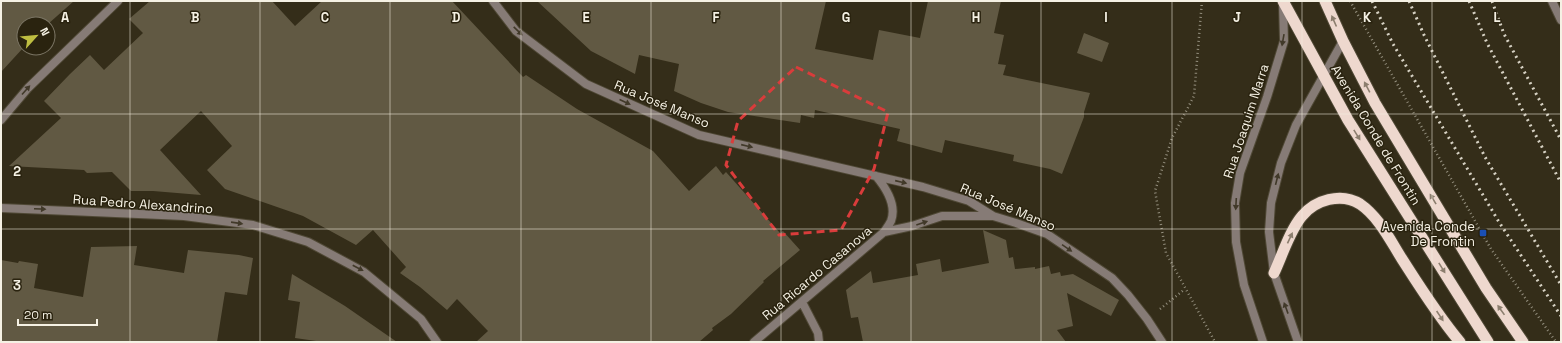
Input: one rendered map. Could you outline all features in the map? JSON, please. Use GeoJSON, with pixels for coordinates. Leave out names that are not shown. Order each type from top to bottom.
{"type":"FeatureCollection","features":[{"type":"Feature","properties":{"kind":"highway","name":"Avenida Conde de Frontin"},"geometry":{"type":"LineString","coordinates":[[1283,1],[1348,120],[1488,342]]}},
{"type":"Feature","properties":{"kind":"highway","name":"Avenida Conde de Frontin"},"geometry":{"type":"LineString","coordinates":[[1325,1],[1343,41],[1375,103],[1486,288],[1524,342]]}},
{"type":"Feature","properties":{"kind":"highway"},"geometry":{"type":"LineString","coordinates":[[1274,273],[1292,232],[1302,216],[1320,202],[1338,197],[1359,203],[1375,218],[1419,285],[1460,342]]}},
{"type":"Feature","properties":{"kind":"street"},"geometry":{"type":"LineString","coordinates":[[1,120],[28,88],[118,1]]}},
{"type":"Feature","properties":{"kind":"street","name":"Rua José Manso"},"geometry":{"type":"LineString","coordinates":[[493,1],[516,31],[586,84],[699,135],[923,187],[969,201],[993,216],[1047,234],[1112,278],[1147,319],[1162,342]]}},
{"type":"Feature","properties":{"kind":"street","name":"Rua Joaquim Marra"},"geometry":{"type":"LineString","coordinates":[[1263,342],[1255,321],[1243,278],[1236,242],[1235,203],[1240,173],[1267,97],[1284,41],[1283,1]]}},
{"type":"Feature","properties":{"kind":"street"},"geometry":{"type":"LineString","coordinates":[[1552,1],[1561,20]]}},
{"type":"Feature","properties":{"kind":"street"},"geometry":{"type":"LineString","coordinates":[[1298,342],[1274,273],[1269,232],[1272,203],[1281,163],[1296,125],[1343,41]]}},
{"type":"Feature","properties":{"kind":"street"},"geometry":{"type":"LineString","coordinates":[[876,176],[889,195],[892,205],[891,220],[884,232]]}},
{"type":"Feature","properties":{"kind":"street","name":"Rua Pedro Alexandrino"},"geometry":{"type":"LineString","coordinates":[[1,208],[184,216],[253,225],[308,242],[364,272],[421,319],[437,342]]}},
{"type":"Feature","properties":{"kind":"street","name":"Rua Ricardo Casanova"},"geometry":{"type":"LineString","coordinates":[[754,342],[884,232],[912,226],[942,216],[993,216]]}},
{"type":"Feature","properties":{"kind":"street"},"geometry":{"type":"LineString","coordinates":[[802,302],[818,332],[819,342]]}},
{"type":"Feature","properties":{"kind":"path"},"geometry":{"type":"LineString","coordinates":[[1202,1],[1194,96],[1172,138],[1154,191],[1166,253],[1215,342]]}},
{"type":"Feature","properties":{"kind":"path"},"geometry":{"type":"LineString","coordinates":[[1350,1],[1492,249],[1556,342]]}},
{"type":"Feature","properties":{"kind":"path"},"geometry":{"type":"LineString","coordinates":[[1147,319],[1185,289]]}},
{"type":"Feature","properties":{"kind":"highlighted area"},"geometry":{"type":"Polygon","coordinates":[[[796,67],[888,112],[874,169],[841,230],[779,235],[726,165],[738,121],[796,67]]]}},
{"type":"Feature","properties":{"kind":"building"},"geometry":{"type":"Polygon","coordinates":[[[1,1],[74,1],[56,17],[16,16],[16,56],[1,72],[1,1]]]}},
{"type":"Feature","properties":{"kind":"building"},"geometry":{"type":"Polygon","coordinates":[[[150,1],[272,1],[295,26],[322,1],[452,1],[523,77],[526,75],[577,109],[653,151],[689,191],[716,166],[723,175],[726,172],[780,233],[783,231],[800,250],[763,281],[764,282],[731,314],[712,328],[713,330],[699,342],[476,342],[488,331],[457,299],[447,310],[420,287],[400,273],[406,267],[373,230],[356,245],[303,216],[225,189],[207,170],[232,146],[201,111],[160,150],[201,195],[153,191],[131,191],[112,172],[87,173],[84,170],[9,166],[61,118],[44,101],[90,55],[104,70],[143,33],[129,19],[150,1]]]}},
{"type":"Feature","properties":{"kind":"building"},"geometry":{"type":"Polygon","coordinates":[[[537,1],[826,1],[815,49],[873,60],[879,30],[920,38],[928,1],[1001,1],[994,33],[1004,35],[998,64],[1006,65],[1003,75],[1090,93],[1084,112],[1084,117],[1062,174],[1050,169],[1013,161],[1014,155],[945,140],[942,153],[897,141],[900,129],[815,110],[814,118],[801,115],[800,123],[728,112],[701,103],[674,91],[679,64],[639,55],[635,74],[591,51],[537,1]]]}},
{"type":"Feature","properties":{"kind":"building"},"geometry":{"type":"Polygon","coordinates":[[[1084,33],[1109,43],[1102,62],[1077,53],[1084,33]]]}},
{"type":"Feature","properties":{"kind":"building"},"geometry":{"type":"Polygon","coordinates":[[[983,230],[1006,240],[1009,258],[1013,257],[1015,269],[1035,267],[1035,269],[1049,266],[1051,274],[1060,272],[1061,276],[1073,274],[1119,300],[1111,316],[1067,293],[1073,326],[1057,330],[1066,342],[863,342],[858,317],[851,318],[846,290],[871,271],[873,283],[918,275],[916,264],[940,259],[942,272],[989,263],[983,230]]]}},
{"type":"Feature","properties":{"kind":"building"},"geometry":{"type":"Polygon","coordinates":[[[137,246],[134,265],[184,273],[188,250],[239,255],[253,258],[247,295],[225,292],[217,342],[1,342],[1,260],[38,264],[34,288],[83,297],[91,247],[137,246]]]}},
{"type":"Feature","properties":{"kind":"building"},"geometry":{"type":"Polygon","coordinates":[[[292,274],[345,306],[397,342],[323,342],[295,338],[300,302],[288,300],[292,274]]]}},
{"type":"Feature","properties":{"kind":"railway"},"geometry":{"type":"LineString","coordinates":[[1372,1],[1393,44],[1499,222],[1561,316]]}},
{"type":"Feature","properties":{"kind":"railway"},"geometry":{"type":"LineString","coordinates":[[1409,1],[1424,35],[1485,157],[1561,285]]}},
{"type":"Feature","properties":{"kind":"railway"},"geometry":{"type":"LineString","coordinates":[[1469,1],[1487,43],[1561,183]]}},
{"type":"Feature","properties":{"kind":"railway"},"geometry":{"type":"LineString","coordinates":[[1492,1],[1504,34],[1561,140]]}},
{"type":"Feature","properties":{"kind":"place","name":"Avenida Conde De Frontin"},"geometry":{"type":"Point","coordinates":[1483,233]}}]}
